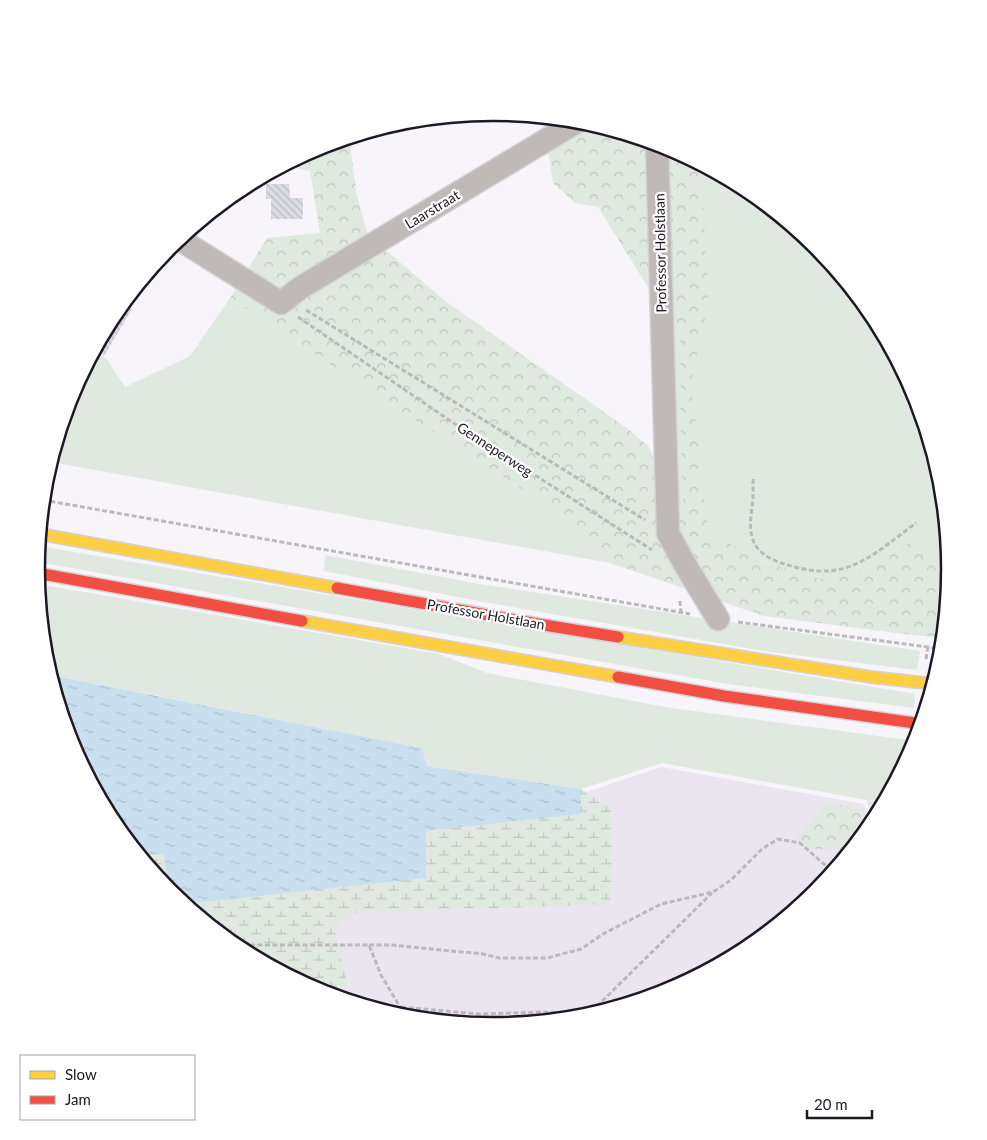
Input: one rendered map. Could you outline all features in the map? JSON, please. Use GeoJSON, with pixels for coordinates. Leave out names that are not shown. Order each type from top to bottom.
{"type":"FeatureCollection","features":[{"type":"Feature","properties":{"kind":"main road","name":"Professor Holstlaan"},"geometry":{"type":"LineString","coordinates":[[47,535],[538,624],[871,677],[928,683]]}},
{"type":"Feature","properties":{"kind":"main road"},"geometry":{"type":"LineString","coordinates":[[45,574],[724,696],[915,723]]}},
{"type":"Feature","properties":{"kind":"street","name":"Laarstraat"},"geometry":{"type":"LineString","coordinates":[[284,300],[300,288],[567,128]]}},
{"type":"Feature","properties":{"kind":"street","name":"Professor Holstlaan"},"geometry":{"type":"LineString","coordinates":[[657,153],[668,533],[684,564],[718,618]]}},
{"type":"Feature","properties":{"kind":"street"},"geometry":{"type":"LineString","coordinates":[[186,244],[284,300]]}},
{"type":"Feature","properties":{"kind":"path"},"geometry":{"type":"LineString","coordinates":[[284,300],[668,533]]}},
{"type":"Feature","properties":{"kind":"path","name":"Genneperweg"},"geometry":{"type":"LineString","coordinates":[[284,300],[302,320],[452,422],[653,551]]}},
{"type":"Feature","properties":{"kind":"path"},"geometry":{"type":"LineString","coordinates":[[753,479],[750,522],[753,541],[762,554],[777,562],[824,572],[846,568],[868,559],[916,523]]}},
{"type":"Feature","properties":{"kind":"path"},"geometry":{"type":"LineString","coordinates":[[51,501],[681,613],[680,596]]}},
{"type":"Feature","properties":{"kind":"path"},"geometry":{"type":"LineString","coordinates":[[718,618],[935,648]]}},
{"type":"Feature","properties":{"kind":"path"},"geometry":{"type":"LineString","coordinates":[[598,1006],[713,892],[731,880],[762,849],[778,839],[800,842],[826,866],[831,866]]}},
{"type":"Feature","properties":{"kind":"path"},"geometry":{"type":"LineString","coordinates":[[247,945],[391,945],[483,954],[499,958],[547,958],[581,949],[602,934],[661,904],[713,892]]}},
{"type":"Feature","properties":{"kind":"path"},"geometry":{"type":"LineString","coordinates":[[369,945],[381,975],[400,1007],[404,1009]]}},
{"type":"Feature","properties":{"kind":"path"},"geometry":{"type":"LineString","coordinates":[[396,1008],[479,1014],[562,1013]]}},
{"type":"Feature","properties":{"kind":"shaded area"},"geometry":{"type":"Polygon","coordinates":[[[661,767],[864,804],[867,817],[831,866],[811,887],[767,926],[718,958],[692,972],[638,995],[581,1010],[523,1018],[464,1018],[406,1010],[349,995],[295,972],[244,943],[220,926],[176,887],[156,866],[130,832],[575,796],[661,767]]]}},
{"type":"Feature","properties":{"kind":"green space"},"geometry":{"type":"Polygon","coordinates":[[[544,124],[581,130],[638,145],[704,174],[702,185],[709,302],[691,381],[708,532],[764,562],[820,579],[870,567],[914,540],[942,558],[941,599],[937,637],[764,616],[610,563],[578,526],[230,298],[267,238],[320,233],[310,171],[295,168],[350,145],[357,196],[368,235],[448,303],[627,428],[649,447],[673,504],[683,501],[680,333],[649,289],[598,207],[575,203],[553,183],[544,124]]]}},
{"type":"Feature","properties":{"kind":"green space"},"geometry":{"type":"Polygon","coordinates":[[[669,158],[718,182],[767,214],[811,253],[831,274],[866,321],[882,346],[908,398],[927,454],[938,511],[942,580],[905,620],[676,525],[669,158]]]}},
{"type":"Feature","properties":{"kind":"green space"},"geometry":{"type":"Polygon","coordinates":[[[230,298],[578,526],[610,563],[58,463],[79,398],[100,355],[106,358],[125,387],[190,356],[230,298]]]}},
{"type":"Feature","properties":{"kind":"green space"},"geometry":{"type":"Polygon","coordinates":[[[46,547],[915,694],[914,708],[728,684],[45,563],[46,547]]]}},
{"type":"Feature","properties":{"kind":"green space"},"geometry":{"type":"Polygon","coordinates":[[[325,555],[480,584],[920,651],[917,670],[770,652],[478,601],[324,571],[325,555]]]}},
{"type":"Feature","properties":{"kind":"green space"},"geometry":{"type":"Polygon","coordinates":[[[46,585],[439,654],[487,673],[665,707],[908,740],[896,768],[870,812],[867,800],[662,763],[581,789],[427,766],[422,748],[58,676],[49,629],[46,585]]]}},
{"type":"Feature","properties":{"kind":"green space"},"geometry":{"type":"Polygon","coordinates":[[[581,789],[611,808],[612,868],[610,904],[347,913],[335,931],[348,986],[334,989],[295,972],[244,943],[220,926],[194,903],[426,878],[426,831],[581,814],[581,789]]]}},
{"type":"Feature","properties":{"kind":"green space"},"geometry":{"type":"Polygon","coordinates":[[[827,802],[860,809],[863,824],[844,849],[818,849],[793,843],[827,802]]]}},
{"type":"Feature","properties":{"kind":"green space"},"geometry":{"type":"Polygon","coordinates":[[[164,854],[166,876],[156,866],[147,855],[164,854]]]}},
{"type":"Feature","properties":{"kind":"water"},"geometry":{"type":"Polygon","coordinates":[[[58,677],[422,748],[427,766],[581,789],[581,814],[426,831],[426,878],[194,903],[166,876],[164,854],[147,855],[105,794],[79,742],[58,677]]]}},
{"type":"Feature","properties":{"kind":"building"},"geometry":{"type":"Polygon","coordinates":[[[266,184],[289,184],[290,198],[303,198],[303,219],[271,219],[271,199],[266,199],[266,184]]]}},
{"type":"Feature","properties":{"kind":"building"},"geometry":{"type":"Polygon","coordinates":[[[130,308],[132,309],[104,356],[101,354],[105,346],[130,308]]]}},
{"type":"Feature","properties":{"kind":"traffic: slow"},"geometry":{"type":"LineString","coordinates":[[47,535],[337,588]]}},
{"type":"Feature","properties":{"kind":"traffic: slow"},"geometry":{"type":"LineString","coordinates":[[302,621],[618,677]]}},
{"type":"Feature","properties":{"kind":"traffic: slow"},"geometry":{"type":"LineString","coordinates":[[618,637],[871,677],[928,683]]}},
{"type":"Feature","properties":{"kind":"traffic: jam"},"geometry":{"type":"LineString","coordinates":[[45,574],[302,621]]}},
{"type":"Feature","properties":{"kind":"traffic: jam"},"geometry":{"type":"LineString","coordinates":[[337,588],[618,637]]}},
{"type":"Feature","properties":{"kind":"traffic: jam"},"geometry":{"type":"LineString","coordinates":[[618,677],[724,696],[915,723]]}}]}
